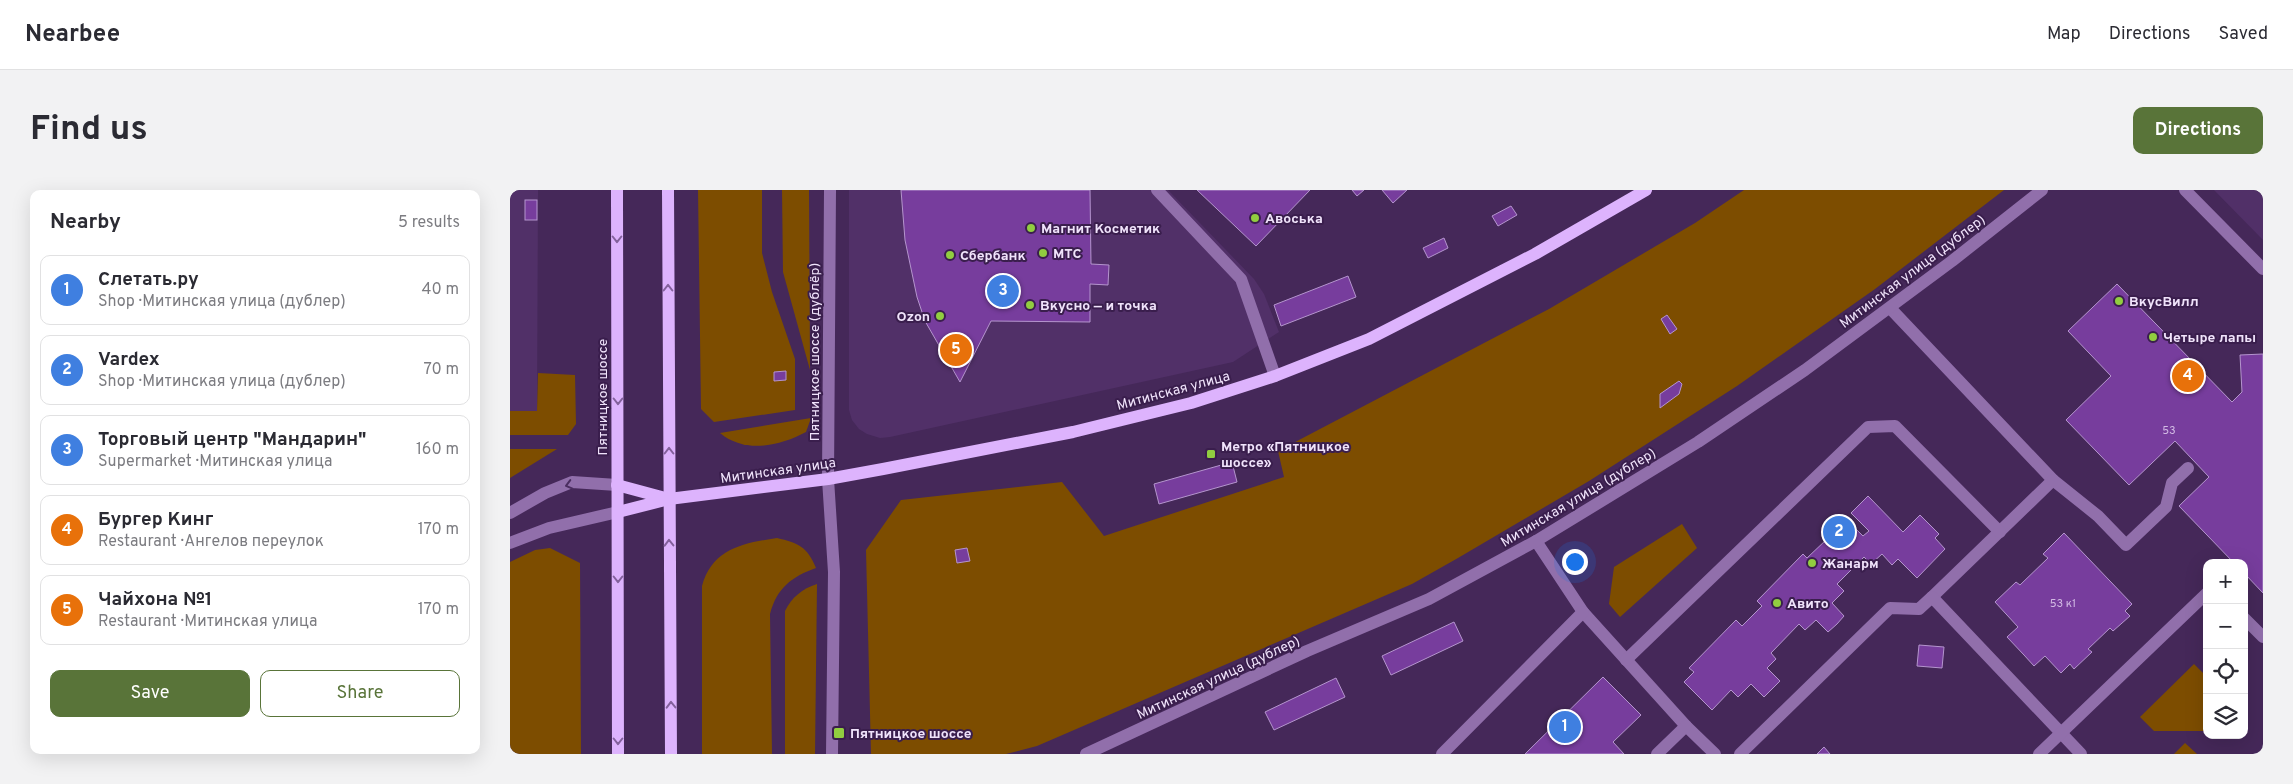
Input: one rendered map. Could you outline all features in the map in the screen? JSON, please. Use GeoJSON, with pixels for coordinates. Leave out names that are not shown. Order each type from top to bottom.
{"type":"FeatureCollection","features":[{"type":"Feature","properties":{"kind":"main road","name":"Пятницкое шоссе"},"geometry":{"type":"LineString","coordinates":[[617,190],[618,754]]}},
{"type":"Feature","properties":{"kind":"main road"},"geometry":{"type":"LineString","coordinates":[[668,190],[671,754]]}},
{"type":"Feature","properties":{"kind":"main road","name":"Митинская улица"},"geometry":{"type":"LineString","coordinates":[[618,512],[669,499],[828,479],[1072,432],[1191,403],[1275,376],[1370,339],[1525,259],[1629,194],[1646,190]]}},
{"type":"Feature","properties":{"kind":"main road","name":"Митинская улица"},"geometry":{"type":"LineString","coordinates":[[617,485],[669,499]]}},
{"type":"Feature","properties":{"kind":"street","name":"Пятницкое шоссе (дублёр)"},"geometry":{"type":"LineString","coordinates":[[830,190],[828,479],[834,572],[832,754]]}},
{"type":"Feature","properties":{"kind":"street"},"geometry":{"type":"LineString","coordinates":[[1157,190],[1241,279],[1275,376]]}},
{"type":"Feature","properties":{"kind":"street","name":"Митинская улица (дублер)"},"geometry":{"type":"LineString","coordinates":[[1086,754],[1307,651],[1428,599],[1536,541],[1698,442],[1805,370],[1890,308],[2042,190]]}},
{"type":"Feature","properties":{"kind":"street"},"geometry":{"type":"LineString","coordinates":[[2185,190],[2263,269]]}},
{"type":"Feature","properties":{"kind":"street"},"geometry":{"type":"LineString","coordinates":[[1890,308],[2053,480],[2098,516],[2126,545],[2166,507],[2172,483],[2188,468]]}},
{"type":"Feature","properties":{"kind":"street"},"geometry":{"type":"LineString","coordinates":[[1626,660],[1868,427],[1895,426],[2000,532]]}},
{"type":"Feature","properties":{"kind":"street"},"geometry":{"type":"LineString","coordinates":[[1740,754],[1890,608],[1919,609],[2053,480]]}},
{"type":"Feature","properties":{"kind":"street"},"geometry":{"type":"LineString","coordinates":[[510,514],[545,493],[572,482],[617,485]]}},
{"type":"Feature","properties":{"kind":"street"},"geometry":{"type":"LineString","coordinates":[[510,542],[549,528],[618,512]]}},
{"type":"Feature","properties":{"kind":"street"},"geometry":{"type":"LineString","coordinates":[[1536,541],[1583,612],[1686,726],[1715,754]]}},
{"type":"Feature","properties":{"kind":"street"},"geometry":{"type":"LineString","coordinates":[[1932,597],[2082,754]]}},
{"type":"Feature","properties":{"kind":"street"},"geometry":{"type":"LineString","coordinates":[[2039,754],[2203,597]]}},
{"type":"Feature","properties":{"kind":"street"},"geometry":{"type":"LineString","coordinates":[[1442,754],[1583,612]]}},
{"type":"Feature","properties":{"kind":"street"},"geometry":{"type":"LineString","coordinates":[[2248,622],[2263,637]]}},
{"type":"Feature","properties":{"kind":"street"},"geometry":{"type":"LineString","coordinates":[[1657,754],[1686,726]]}},
{"type":"Feature","properties":{"kind":"shaded area"},"geometry":{"type":"Polygon","coordinates":[[[510,190],[538,190],[537,411],[510,411],[510,190]]]}},
{"type":"Feature","properties":{"kind":"shaded area"},"geometry":{"type":"Polygon","coordinates":[[[698,190],[762,190],[762,253],[772,292],[795,359],[795,410],[714,422],[701,409],[698,190]]]}},
{"type":"Feature","properties":{"kind":"shaded area"},"geometry":{"type":"Polygon","coordinates":[[[782,190],[809,190],[810,370],[783,272],[782,190]]]}},
{"type":"Feature","properties":{"kind":"shaded area"},"geometry":{"type":"Polygon","coordinates":[[[849,190],[1168,190],[1254,279],[1264,294],[1279,332],[1233,362],[890,437],[880,438],[867,434],[859,429],[852,420],[849,410],[849,190]]]}},
{"type":"Feature","properties":{"kind":"shaded area"},"geometry":{"type":"Polygon","coordinates":[[[1744,190],[2004,190],[1875,289],[1737,386],[1589,481],[1412,584],[1037,746],[1006,754],[871,754],[866,550],[901,500],[1062,482],[1104,536],[1284,477],[1278,451],[1549,309],[1695,223],[1744,190]]]}},
{"type":"Feature","properties":{"kind":"shaded area"},"geometry":{"type":"Polygon","coordinates":[[[2214,190],[2263,190],[2263,240],[2214,190]]]}},
{"type":"Feature","properties":{"kind":"shaded area"},"geometry":{"type":"Polygon","coordinates":[[[538,373],[575,375],[576,424],[568,435],[510,435],[510,411],[537,411],[538,373]]]}},
{"type":"Feature","properties":{"kind":"shaded area"},"geometry":{"type":"Polygon","coordinates":[[[811,418],[806,432],[785,441],[763,446],[740,444],[720,433],[811,418]]]}},
{"type":"Feature","properties":{"kind":"shaded area"},"geometry":{"type":"Polygon","coordinates":[[[510,449],[557,449],[510,478],[510,449]]]}},
{"type":"Feature","properties":{"kind":"shaded area"},"geometry":{"type":"Polygon","coordinates":[[[1682,524],[1697,548],[1620,617],[1609,604],[1614,567],[1682,524]]]}},
{"type":"Feature","properties":{"kind":"shaded area"},"geometry":{"type":"Polygon","coordinates":[[[777,538],[796,544],[805,550],[816,568],[799,575],[781,590],[770,614],[772,754],[702,754],[702,586],[713,564],[730,550],[752,542],[777,538]]]}},
{"type":"Feature","properties":{"kind":"shaded area"},"geometry":{"type":"Polygon","coordinates":[[[550,548],[580,563],[581,754],[510,754],[510,562],[535,550],[550,548]]]}},
{"type":"Feature","properties":{"kind":"shaded area"},"geometry":{"type":"Polygon","coordinates":[[[817,584],[815,754],[785,754],[785,611],[798,594],[817,584]]]}},
{"type":"Feature","properties":{"kind":"shaded area"},"geometry":{"type":"Polygon","coordinates":[[[2194,664],[2203,673],[2203,731],[2154,731],[2140,717],[2194,664]]]}},
{"type":"Feature","properties":{"kind":"shaded area"},"geometry":{"type":"Polygon","coordinates":[[[2185,743],[2197,754],[2174,754],[2185,743]]]}},
{"type":"Feature","properties":{"kind":"building"},"geometry":{"type":"Polygon","coordinates":[[[901,190],[1090,190],[1091,264],[1109,265],[1108,285],[1090,284],[1090,322],[991,321],[960,382],[925,321],[917,297],[905,240],[901,190]]]}},
{"type":"Feature","properties":{"kind":"building","name":"Авоська"},"geometry":{"type":"Polygon","coordinates":[[[1197,190],[1310,190],[1256,246],[1197,190]]]}},
{"type":"Feature","properties":{"kind":"building"},"geometry":{"type":"Polygon","coordinates":[[[1352,190],[1364,190],[1357,196],[1352,190]]]}},
{"type":"Feature","properties":{"kind":"building"},"geometry":{"type":"Polygon","coordinates":[[[1382,190],[1407,190],[1393,203],[1382,190]]]}},
{"type":"Feature","properties":{"kind":"building"},"geometry":{"type":"Polygon","coordinates":[[[525,200],[537,200],[537,220],[525,220],[525,200]]]}},
{"type":"Feature","properties":{"kind":"building"},"geometry":{"type":"Polygon","coordinates":[[[1511,206],[1517,215],[1498,226],[1492,216],[1511,206]]]}},
{"type":"Feature","properties":{"kind":"building"},"geometry":{"type":"Polygon","coordinates":[[[1444,238],[1448,248],[1428,258],[1423,248],[1444,238]]]}},
{"type":"Feature","properties":{"kind":"building"},"geometry":{"type":"Polygon","coordinates":[[[1348,276],[1356,297],[1281,326],[1274,305],[1348,276]]]}},
{"type":"Feature","properties":{"kind":"building"},"geometry":{"type":"Polygon","coordinates":[[[2117,284],[2232,402],[2242,392],[2240,355],[2263,354],[2263,593],[2248,577],[2248,559],[2230,559],[2179,506],[2209,477],[2175,441],[2129,485],[2066,420],[2111,376],[2068,331],[2117,284]]]}},
{"type":"Feature","properties":{"kind":"building"},"geometry":{"type":"Polygon","coordinates":[[[1667,315],[1677,329],[1670,334],[1661,319],[1667,315]]]}},
{"type":"Feature","properties":{"kind":"building"},"geometry":{"type":"Polygon","coordinates":[[[786,371],[786,380],[774,381],[774,372],[786,371]]]}},
{"type":"Feature","properties":{"kind":"building"},"geometry":{"type":"Polygon","coordinates":[[[1679,381],[1682,384],[1679,394],[1660,408],[1660,394],[1679,381]]]}},
{"type":"Feature","properties":{"kind":"building"},"geometry":{"type":"Polygon","coordinates":[[[1232,462],[1237,482],[1159,504],[1154,484],[1232,462]]]}},
{"type":"Feature","properties":{"kind":"building"},"geometry":{"type":"Polygon","coordinates":[[[1868,496],[1903,532],[1920,515],[1939,534],[1935,538],[1945,549],[1917,578],[1898,559],[1892,565],[1882,554],[1871,564],[1864,557],[1837,584],[1844,591],[1832,603],[1844,616],[1837,624],[1828,632],[1816,620],[1805,630],[1799,624],[1771,653],[1776,659],[1767,668],[1780,681],[1764,697],[1751,684],[1738,697],[1731,690],[1712,710],[1684,682],[1694,672],[1689,668],[1736,620],[1742,626],[1762,606],[1757,601],[1803,554],[1807,558],[1827,539],[1823,535],[1843,516],[1863,536],[1869,531],[1851,513],[1868,496]]]}},
{"type":"Feature","properties":{"kind":"building"},"geometry":{"type":"Polygon","coordinates":[[[2064,533],[2132,604],[2125,611],[2130,616],[2113,631],[2110,628],[2088,649],[2092,652],[2074,669],[2070,664],[2061,673],[2045,656],[2034,666],[2007,637],[2018,627],[1995,602],[2016,582],[2020,585],[2048,558],[2043,554],[2064,533]]]}},
{"type":"Feature","properties":{"kind":"building"},"geometry":{"type":"Polygon","coordinates":[[[967,548],[970,561],[957,563],[955,550],[967,548]]]}},
{"type":"Feature","properties":{"kind":"building"},"geometry":{"type":"Polygon","coordinates":[[[1454,622],[1463,641],[1391,675],[1382,656],[1454,622]]]}},
{"type":"Feature","properties":{"kind":"building"},"geometry":{"type":"Polygon","coordinates":[[[1919,645],[1944,647],[1942,668],[1917,666],[1919,645]]]}},
{"type":"Feature","properties":{"kind":"building"},"geometry":{"type":"Polygon","coordinates":[[[1603,677],[1641,715],[1613,742],[1624,754],[1525,754],[1603,677]]]}},
{"type":"Feature","properties":{"kind":"building"},"geometry":{"type":"Polygon","coordinates":[[[1336,678],[1345,697],[1274,730],[1265,712],[1336,678]]]}},
{"type":"Feature","properties":{"kind":"building"},"geometry":{"type":"Polygon","coordinates":[[[1824,747],[1830,754],[1817,754],[1824,747]]]}},
{"type":"Feature","properties":{"kind":"place","name":"Авоська"},"geometry":{"type":"Point","coordinates":[1255,218]}},
{"type":"Feature","properties":{"kind":"place","name":"Магнит Косметик"},"geometry":{"type":"Point","coordinates":[1031,228]}},
{"type":"Feature","properties":{"kind":"place","name":"МТС"},"geometry":{"type":"Point","coordinates":[1043,253]}},
{"type":"Feature","properties":{"kind":"place","name":"Сбербанк"},"geometry":{"type":"Point","coordinates":[950,255]}},
{"type":"Feature","properties":{"kind":"place","name":"Торговый центр \"Мандарин\""},"geometry":{"type":"Point","coordinates":[1003,291]}},
{"type":"Feature","properties":{"kind":"place","name":"ВкусВилл"},"geometry":{"type":"Point","coordinates":[2119,301]}},
{"type":"Feature","properties":{"kind":"place","name":"Вкусно — и точка"},"geometry":{"type":"Point","coordinates":[1030,305]}},
{"type":"Feature","properties":{"kind":"place","name":"Ozon"},"geometry":{"type":"Point","coordinates":[940,316]}},
{"type":"Feature","properties":{"kind":"place","name":"Четыре лапы"},"geometry":{"type":"Point","coordinates":[2153,337]}},
{"type":"Feature","properties":{"kind":"place","name":"Чайхона №1"},"geometry":{"type":"Point","coordinates":[956,350]}},
{"type":"Feature","properties":{"kind":"place","name":"Бургер Кинг"},"geometry":{"type":"Point","coordinates":[2188,376]}},
{"type":"Feature","properties":{"kind":"place","name":"Метро «Пятницкое шоссе»"},"geometry":{"type":"Point","coordinates":[1211,454]}},
{"type":"Feature","properties":{"kind":"place","name":"Vardex"},"geometry":{"type":"Point","coordinates":[1839,532]}},
{"type":"Feature","properties":{"kind":"place","name":"Жанарм"},"geometry":{"type":"Point","coordinates":[1812,563]}},
{"type":"Feature","properties":{"kind":"place","name":"Авито"},"geometry":{"type":"Point","coordinates":[1777,603]}},
{"type":"Feature","properties":{"kind":"place","name":"Слетать.ру"},"geometry":{"type":"Point","coordinates":[1565,727]}},
{"type":"Feature","properties":{"kind":"place","name":"Пятницкое шоссе"},"geometry":{"type":"Point","coordinates":[839,733]}}]}
